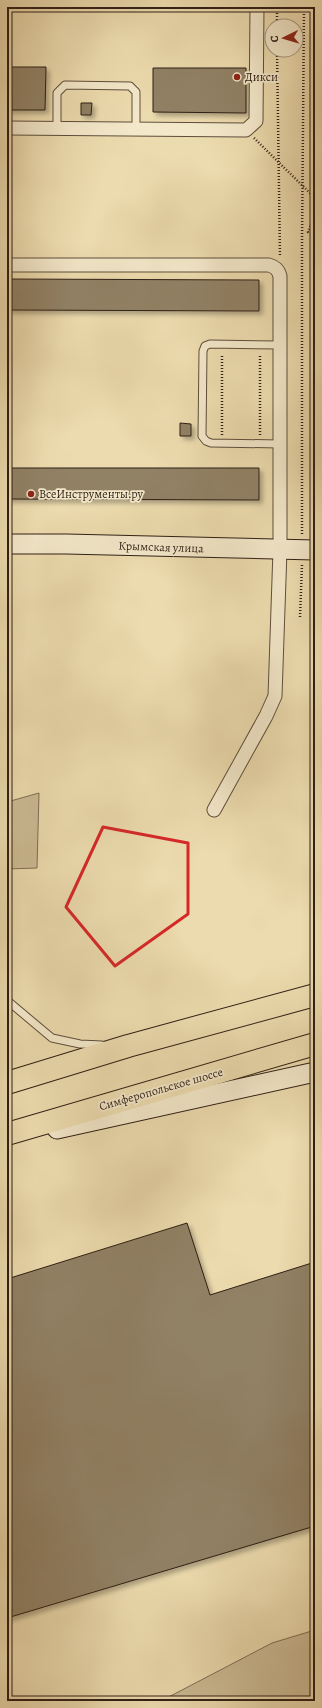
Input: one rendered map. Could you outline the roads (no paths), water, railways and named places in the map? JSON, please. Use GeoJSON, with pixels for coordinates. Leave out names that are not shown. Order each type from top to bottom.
{"type":"FeatureCollection","features":[{"type":"Feature","properties":{"kind":"highway"},"geometry":{"type":"LineString","coordinates":[[7,1083],[128,1046],[315,995]]}},
{"type":"Feature","properties":{"kind":"highway","name":"Симферопольское шоссе"},"geometry":{"type":"LineString","coordinates":[[7,1134],[315,1044]]}},
{"type":"Feature","properties":{"kind":"street"},"geometry":{"type":"LineString","coordinates":[[7,128],[246,130],[256,121],[257,7]]}},
{"type":"Feature","properties":{"kind":"street"},"geometry":{"type":"LineString","coordinates":[[7,265],[269,265],[274,266],[279,271],[280,550],[275,696],[266,716],[214,810]]}},
{"type":"Feature","properties":{"kind":"street","name":"Крымская улица"},"geometry":{"type":"LineString","coordinates":[[7,544],[308,550]]}},
{"type":"Feature","properties":{"kind":"street"},"geometry":{"type":"LineString","coordinates":[[7,1140],[315,1072]]}},
{"type":"Feature","properties":{"kind":"lane"},"geometry":{"type":"LineString","coordinates":[[57,129],[57,93],[65,86],[130,86],[136,92],[136,129]]}},
{"type":"Feature","properties":{"kind":"lane"},"geometry":{"type":"LineString","coordinates":[[280,345],[222,344],[205,346],[202,351],[202,436],[206,442],[280,444]]}},
{"type":"Feature","properties":{"kind":"lane"},"geometry":{"type":"LineString","coordinates":[[7,1003],[9,1002],[52,1038],[80,1044],[128,1046]]}},
{"type":"Feature","properties":{"kind":"place","name":"Дикси"},"geometry":{"type":"Point","coordinates":[237,77]}},
{"type":"Feature","properties":{"kind":"place","name":"ВсеИнструменты.ру"},"geometry":{"type":"Point","coordinates":[31,494]}}]}
